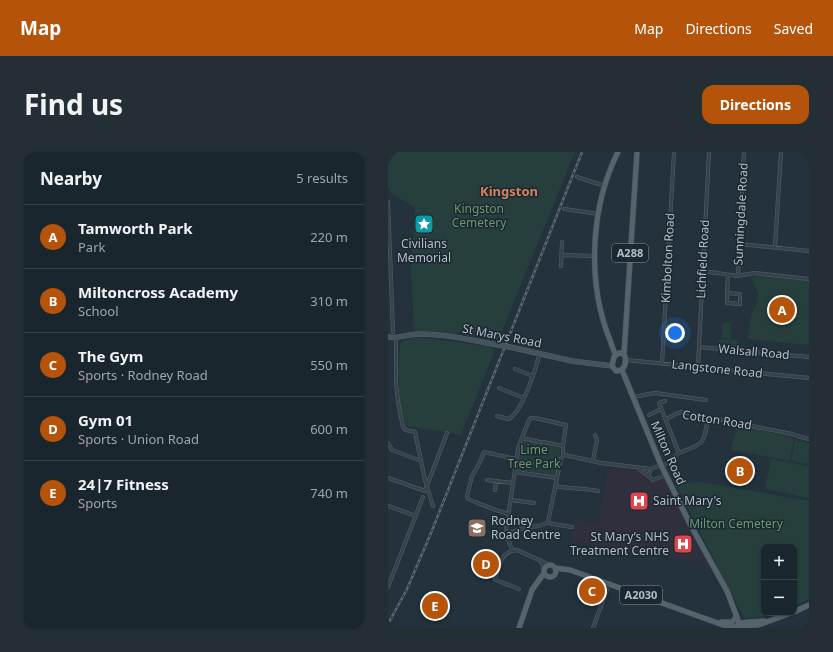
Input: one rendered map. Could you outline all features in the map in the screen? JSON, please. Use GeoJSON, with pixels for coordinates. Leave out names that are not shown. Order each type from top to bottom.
{"type":"FeatureCollection","features":[{"type":"Feature","properties":{"kind":"main road"},"geometry":{"type":"LineString","coordinates":[[616,355],[599,307],[594,256],[599,214],[605,186],[618,152]]}},
{"type":"Feature","properties":{"kind":"main road","name":"A288"},"geometry":{"type":"LineString","coordinates":[[624,354],[637,152]]}},
{"type":"Feature","properties":{"kind":"main road"},"geometry":{"type":"LineString","coordinates":[[621,353],[624,354],[626,360],[622,370],[616,371],[612,366],[612,361],[616,355],[621,353]]}},
{"type":"Feature","properties":{"kind":"main road","name":"Milton Road"},"geometry":{"type":"LineString","coordinates":[[622,370],[666,475],[727,591],[740,626]]}},
{"type":"Feature","properties":{"kind":"main road"},"geometry":{"type":"LineString","coordinates":[[519,628],[530,595],[544,571],[550,565]]}},
{"type":"Feature","properties":{"kind":"main road","name":"A2030"},"geometry":{"type":"LineString","coordinates":[[550,565],[555,570],[566,569],[728,627],[777,619],[784,616]]}},
{"type":"Feature","properties":{"kind":"main road"},"geometry":{"type":"LineString","coordinates":[[536,584],[553,576],[555,570]]}},
{"type":"Feature","properties":{"kind":"main road"},"geometry":{"type":"LineString","coordinates":[[544,571],[546,576],[550,577]]}},
{"type":"Feature","properties":{"kind":"main road"},"geometry":{"type":"LineString","coordinates":[[797,611],[809,605]]}},
{"type":"Feature","properties":{"kind":"main road","name":"A2030"},"geometry":{"type":"LineString","coordinates":[[716,622],[732,622],[736,617],[736,612]]}},
{"type":"Feature","properties":{"kind":"main road"},"geometry":{"type":"LineString","coordinates":[[761,628],[771,624],[777,619]]}},
{"type":"Feature","properties":{"kind":"main road","name":"A2030"},"geometry":{"type":"LineString","coordinates":[[716,622],[740,626]]}},
{"type":"Feature","properties":{"kind":"street","name":"Kimbolton Road"},"geometry":{"type":"LineString","coordinates":[[662,364],[674,152]]}},
{"type":"Feature","properties":{"kind":"street","name":"Lichfield Road"},"geometry":{"type":"LineString","coordinates":[[698,367],[709,152]]}},
{"type":"Feature","properties":{"kind":"street","name":"Sunningdale Road"},"geometry":{"type":"LineString","coordinates":[[738,276],[744,152]]}},
{"type":"Feature","properties":{"kind":"street"},"geometry":{"type":"LineString","coordinates":[[775,248],[780,152]]}},
{"type":"Feature","properties":{"kind":"street"},"geometry":{"type":"LineString","coordinates":[[576,177],[605,186]]}},
{"type":"Feature","properties":{"kind":"street"},"geometry":{"type":"LineString","coordinates":[[388,202],[393,332]]}},
{"type":"Feature","properties":{"kind":"street"},"geometry":{"type":"LineString","coordinates":[[564,209],[599,214]]}},
{"type":"Feature","properties":{"kind":"street"},"geometry":{"type":"LineString","coordinates":[[561,266],[562,242]]}},
{"type":"Feature","properties":{"kind":"street"},"geometry":{"type":"LineString","coordinates":[[740,244],[809,251]]}},
{"type":"Feature","properties":{"kind":"street"},"geometry":{"type":"LineString","coordinates":[[562,255],[594,256]]}},
{"type":"Feature","properties":{"kind":"street"},"geometry":{"type":"LineString","coordinates":[[703,271],[738,276],[754,273],[809,278]]}},
{"type":"Feature","properties":{"kind":"street"},"geometry":{"type":"LineString","coordinates":[[727,293],[740,294],[740,304],[727,303],[727,293],[728,275]]}},
{"type":"Feature","properties":{"kind":"street","name":"St Marys Road"},"geometry":{"type":"LineString","coordinates":[[388,337],[396,338],[417,334],[459,338],[498,344],[578,362],[612,366]]}},
{"type":"Feature","properties":{"kind":"street"},"geometry":{"type":"LineString","coordinates":[[396,338],[396,384],[403,427],[406,430],[415,432],[421,462],[433,506]]}},
{"type":"Feature","properties":{"kind":"street","name":"Walsall Road"},"geometry":{"type":"LineString","coordinates":[[699,347],[809,357]]}},
{"type":"Feature","properties":{"kind":"street"},"geometry":{"type":"LineString","coordinates":[[498,416],[512,418],[524,398],[540,353]]}},
{"type":"Feature","properties":{"kind":"street","name":"Langstone Road"},"geometry":{"type":"LineString","coordinates":[[626,360],[809,378]]}},
{"type":"Feature","properties":{"kind":"street"},"geometry":{"type":"LineString","coordinates":[[516,369],[533,376]]}},
{"type":"Feature","properties":{"kind":"street"},"geometry":{"type":"LineString","coordinates":[[498,388],[524,398]]}},
{"type":"Feature","properties":{"kind":"street"},"geometry":{"type":"LineString","coordinates":[[502,395],[503,390]]}},
{"type":"Feature","properties":{"kind":"street"},"geometry":{"type":"LineString","coordinates":[[633,397],[654,394],[706,400]]}},
{"type":"Feature","properties":{"kind":"street"},"geometry":{"type":"LineString","coordinates":[[665,401],[659,403],[666,419]]}},
{"type":"Feature","properties":{"kind":"street"},"geometry":{"type":"LineString","coordinates":[[649,415],[661,409]]}},
{"type":"Feature","properties":{"kind":"street","name":"Cotton Road"},"geometry":{"type":"LineString","coordinates":[[679,453],[666,419],[682,412],[792,434],[809,439]]}},
{"type":"Feature","properties":{"kind":"street"},"geometry":{"type":"LineString","coordinates":[[565,455],[601,463],[651,469],[662,466],[679,453],[701,444],[704,438],[708,417]]}},
{"type":"Feature","properties":{"kind":"street"},"geometry":{"type":"LineString","coordinates":[[512,550],[506,534],[516,459],[522,438],[531,418],[566,425],[563,446],[563,453],[565,455]]}},
{"type":"Feature","properties":{"kind":"street"},"geometry":{"type":"LineString","coordinates":[[388,478],[425,491],[447,433]]}},
{"type":"Feature","properties":{"kind":"street"},"geometry":{"type":"LineString","coordinates":[[593,460],[597,440],[595,435]]}},
{"type":"Feature","properties":{"kind":"street"},"geometry":{"type":"LineString","coordinates":[[522,438],[563,446]]}},
{"type":"Feature","properties":{"kind":"street"},"geometry":{"type":"LineString","coordinates":[[388,442],[392,450],[421,462]]}},
{"type":"Feature","properties":{"kind":"street"},"geometry":{"type":"LineString","coordinates":[[509,514],[486,508],[476,501],[468,499],[466,496],[473,472],[478,466],[484,452],[516,459]]}},
{"type":"Feature","properties":{"kind":"street"},"geometry":{"type":"LineString","coordinates":[[548,523],[561,458],[565,455]]}},
{"type":"Feature","properties":{"kind":"street"},"geometry":{"type":"LineString","coordinates":[[634,466],[653,480],[666,475]]}},
{"type":"Feature","properties":{"kind":"street"},"geometry":{"type":"LineString","coordinates":[[648,476],[651,469]]}},
{"type":"Feature","properties":{"kind":"street"},"geometry":{"type":"LineString","coordinates":[[515,472],[557,478]]}},
{"type":"Feature","properties":{"kind":"street"},"geometry":{"type":"LineString","coordinates":[[487,480],[513,484]]}},
{"type":"Feature","properties":{"kind":"street"},"geometry":{"type":"LineString","coordinates":[[495,490],[496,481]]}},
{"type":"Feature","properties":{"kind":"street"},"geometry":{"type":"LineString","coordinates":[[556,486],[569,489],[583,488],[598,491]]}},
{"type":"Feature","properties":{"kind":"street"},"geometry":{"type":"LineString","coordinates":[[388,588],[423,497]]}},
{"type":"Feature","properties":{"kind":"street"},"geometry":{"type":"LineString","coordinates":[[511,500],[534,503]]}},
{"type":"Feature","properties":{"kind":"street"},"geometry":{"type":"LineString","coordinates":[[388,506],[416,516]]}},
{"type":"Feature","properties":{"kind":"street"},"geometry":{"type":"LineString","coordinates":[[506,534],[527,527],[539,526],[548,523],[572,527]]}},
{"type":"Feature","properties":{"kind":"street"},"geometry":{"type":"LineString","coordinates":[[519,589],[496,580],[495,578],[503,557],[512,550],[517,550],[550,565]]}},
{"type":"Feature","properties":{"kind":"street"},"geometry":{"type":"LineString","coordinates":[[540,560],[544,571]]}},
{"type":"Feature","properties":{"kind":"street"},"geometry":{"type":"LineString","coordinates":[[388,576],[392,578]]}},
{"type":"Feature","properties":{"kind":"street"},"geometry":{"type":"LineString","coordinates":[[592,628],[608,584]]}},
{"type":"Feature","properties":{"kind":"shaded area","name":"Saint Mary's"},"geometry":{"type":"Polygon","coordinates":[[[608,467],[640,471],[647,480],[654,482],[665,478],[708,563],[611,550],[570,541],[575,519],[597,523],[608,467]]]}},
{"type":"Feature","properties":{"kind":"green space","name":"Kingston Cemetery"},"geometry":{"type":"Polygon","coordinates":[[[396,152],[575,152],[498,341],[467,336],[464,332],[457,332],[454,335],[414,331],[411,268],[415,214],[414,207],[391,193],[388,187],[388,165],[396,152]]]}},
{"type":"Feature","properties":{"kind":"green space"},"geometry":{"type":"Polygon","coordinates":[[[755,276],[809,281],[809,345],[748,339],[751,315],[757,304],[758,293],[751,278],[755,276]]]}},
{"type":"Feature","properties":{"kind":"green space"},"geometry":{"type":"Polygon","coordinates":[[[723,323],[731,323],[730,339],[722,338],[723,323]]]}},
{"type":"Feature","properties":{"kind":"green space"},"geometry":{"type":"Polygon","coordinates":[[[414,338],[487,346],[495,350],[461,435],[406,426],[399,401],[398,369],[400,344],[403,341],[414,338]]]}},
{"type":"Feature","properties":{"kind":"green space"},"geometry":{"type":"Polygon","coordinates":[[[719,339],[738,340],[737,347],[719,345],[719,339]]]}},
{"type":"Feature","properties":{"kind":"green space"},"geometry":{"type":"Polygon","coordinates":[[[739,425],[794,438],[790,461],[731,450],[736,428],[738,429],[739,425]]]}},
{"type":"Feature","properties":{"kind":"green space"},"geometry":{"type":"Polygon","coordinates":[[[795,440],[809,443],[809,464],[791,461],[795,440]]]}},
{"type":"Feature","properties":{"kind":"green space","name":"Lime Tree Park"},"geometry":{"type":"Polygon","coordinates":[[[524,441],[560,448],[556,476],[517,470],[518,455],[524,441]]]}},
{"type":"Feature","properties":{"kind":"green space"},"geometry":{"type":"Polygon","coordinates":[[[771,459],[809,466],[809,498],[765,489],[771,459]]]}},
{"type":"Feature","properties":{"kind":"green space","name":"Milton Cemetery"},"geometry":{"type":"Polygon","coordinates":[[[701,482],[809,501],[809,599],[797,605],[797,544],[761,544],[761,616],[768,616],[744,618],[675,483],[701,482]]]}},
{"type":"Feature","properties":{"kind":"railway"},"geometry":{"type":"LineString","coordinates":[[388,624],[407,589],[431,533],[582,152]]}},
{"type":"Feature","properties":{"kind":"place","name":"Civilians Memorial"},"geometry":{"type":"Point","coordinates":[424,224]}},
{"type":"Feature","properties":{"kind":"place","name":"Tamworth Park"},"geometry":{"type":"Point","coordinates":[782,310]}},
{"type":"Feature","properties":{"kind":"place","name":"Miltoncross Academy"},"geometry":{"type":"Point","coordinates":[740,471]}},
{"type":"Feature","properties":{"kind":"place","name":"Saint Mary's"},"geometry":{"type":"Point","coordinates":[639,501]}},
{"type":"Feature","properties":{"kind":"place","name":"Rodney Road Centre"},"geometry":{"type":"Point","coordinates":[477,528]}},
{"type":"Feature","properties":{"kind":"place","name":"St Mary’s NHS Treatment Centre"},"geometry":{"type":"Point","coordinates":[683,544]}},
{"type":"Feature","properties":{"kind":"place","name":"Gym 01"},"geometry":{"type":"Point","coordinates":[486,564]}},
{"type":"Feature","properties":{"kind":"place","name":"The Gym"},"geometry":{"type":"Point","coordinates":[592,591]}},
{"type":"Feature","properties":{"kind":"place","name":"24|7 Fitness"},"geometry":{"type":"Point","coordinates":[435,606]}},
{"type":"Feature","properties":{"kind":"district","name":"Kingston"},"geometry":{"type":"Point","coordinates":[509,191]}}]}
